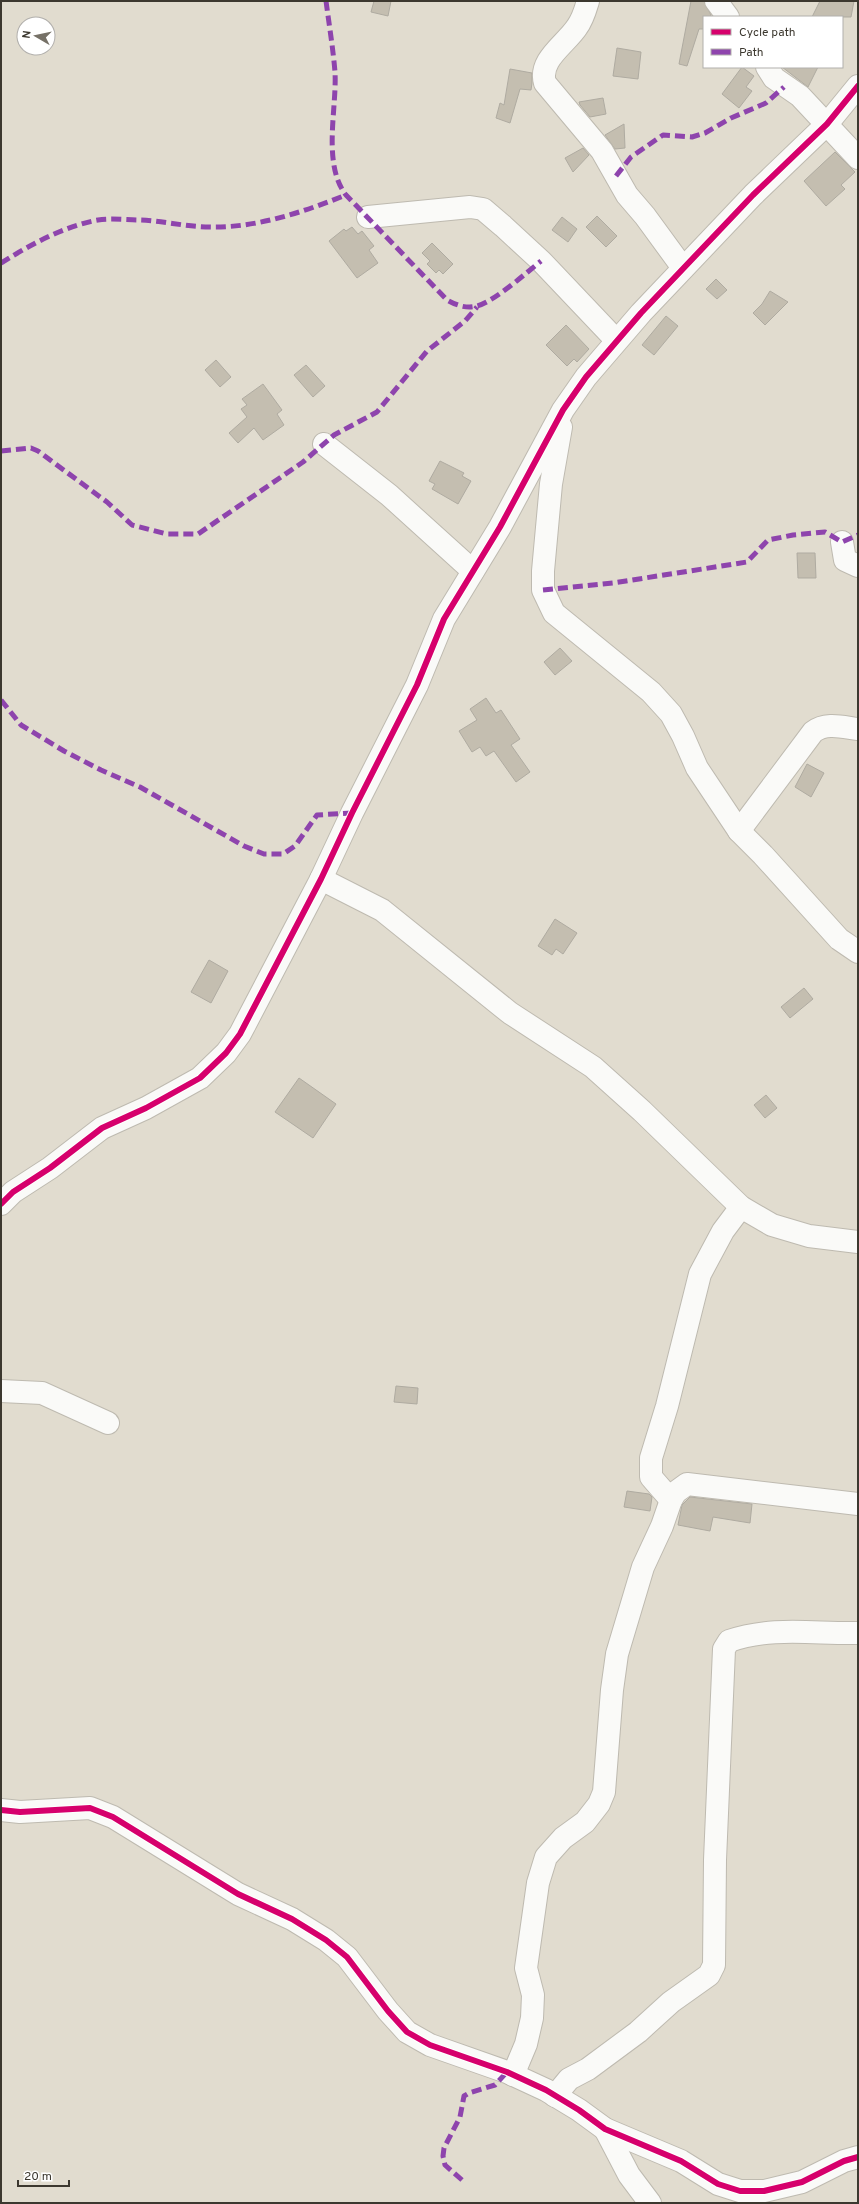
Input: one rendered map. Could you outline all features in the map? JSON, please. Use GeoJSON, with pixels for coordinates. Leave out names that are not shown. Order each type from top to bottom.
{"type":"FeatureCollection","features":[{"type":"Feature","properties":{"kind":"street"},"geometry":{"type":"LineString","coordinates":[[588,1],[584,16],[576,29],[552,56],[543,76],[545,83],[602,151],[627,195],[645,216],[683,268]]}},
{"type":"Feature","properties":{"kind":"street"},"geometry":{"type":"LineString","coordinates":[[716,1],[727,16]]}},
{"type":"Feature","properties":{"kind":"street"},"geometry":{"type":"LineString","coordinates":[[769,68],[774,78],[800,96],[858,158]]}},
{"type":"Feature","properties":{"kind":"street"},"geometry":{"type":"LineString","coordinates":[[1,1204],[13,1192],[50,1168],[102,1128],[146,1108],[200,1078],[226,1053],[240,1034],[321,879],[355,806],[417,685],[444,619],[500,527],[562,410],[616,340],[753,195],[827,124],[858,86]]}},
{"type":"Feature","properties":{"kind":"street"},"geometry":{"type":"LineString","coordinates":[[368,217],[470,207],[483,209],[541,261],[616,340]]}},
{"type":"Feature","properties":{"kind":"street"},"geometry":{"type":"LineString","coordinates":[[562,410],[546,524],[543,590],[554,613],[651,692],[671,714],[683,736],[697,768],[739,831],[763,855],[839,939],[858,952]]}},
{"type":"Feature","properties":{"kind":"street"},"geometry":{"type":"LineString","coordinates":[[324,444],[389,495],[473,571]]}},
{"type":"Feature","properties":{"kind":"street"},"geometry":{"type":"LineString","coordinates":[[842,542],[845,560],[858,566]]}},
{"type":"Feature","properties":{"kind":"street"},"geometry":{"type":"LineString","coordinates":[[739,831],[813,732],[820,727],[830,726],[858,729]]}},
{"type":"Feature","properties":{"kind":"street"},"geometry":{"type":"LineString","coordinates":[[321,879],[382,910],[510,1014],[593,1067],[642,1111],[741,1207],[772,1225],[809,1236],[858,1242]]}},
{"type":"Feature","properties":{"kind":"street"},"geometry":{"type":"LineString","coordinates":[[671,1500],[652,1477],[651,1458],[667,1406],[691,1302],[700,1274],[723,1231],[741,1207]]}},
{"type":"Feature","properties":{"kind":"street"},"geometry":{"type":"LineString","coordinates":[[1,1391],[42,1393],[108,1423]]}},
{"type":"Feature","properties":{"kind":"street"},"geometry":{"type":"LineString","coordinates":[[513,2075],[526,2044],[532,2018],[533,1994],[526,1968],[538,1883],[546,1857],[563,1838],[585,1822],[599,1804],[604,1792],[612,1690],[617,1654],[643,1567],[662,1526],[671,1500],[676,1492],[687,1484],[858,1504]]}},
{"type":"Feature","properties":{"kind":"street"},"geometry":{"type":"LineString","coordinates":[[555,2096],[569,2079],[588,2069],[638,2032],[671,2002],[709,1975],[714,1965],[715,1860],[724,1649],[729,1641],[772,1631],[798,1631],[828,1634],[858,1633]]}},
{"type":"Feature","properties":{"kind":"street"},"geometry":{"type":"LineString","coordinates":[[1,1810],[20,1812],[90,1808],[113,1817],[238,1894],[292,1919],[326,1940],[347,1957],[388,2011],[407,2032],[430,2044],[513,2075],[555,2096],[605,2129],[681,2162],[743,2197],[802,2182],[844,2161],[858,2157]]}},
{"type":"Feature","properties":{"kind":"street"},"geometry":{"type":"LineString","coordinates":[[605,2129],[629,2176],[650,2203]]}},
{"type":"Feature","properties":{"kind":"building"},"geometry":{"type":"Polygon","coordinates":[[[374,1],[391,1],[388,16],[371,12],[374,1]]]}},
{"type":"Feature","properties":{"kind":"building"},"geometry":{"type":"Polygon","coordinates":[[[691,1],[704,1],[711,15],[703,16],[703,29],[699,29],[687,66],[679,64],[691,1]]]}},
{"type":"Feature","properties":{"kind":"building"},"geometry":{"type":"Polygon","coordinates":[[[820,1],[854,1],[851,17],[812,16],[820,1]]]}},
{"type":"Feature","properties":{"kind":"building"},"geometry":{"type":"Polygon","coordinates":[[[617,48],[641,52],[638,79],[613,76],[617,48]]]}},
{"type":"Feature","properties":{"kind":"building"},"geometry":{"type":"Polygon","coordinates":[[[741,68],[754,76],[746,87],[752,91],[739,108],[722,94],[741,68]]]}},
{"type":"Feature","properties":{"kind":"building"},"geometry":{"type":"Polygon","coordinates":[[[783,68],[818,68],[808,87],[783,68]]]}},
{"type":"Feature","properties":{"kind":"building"},"geometry":{"type":"Polygon","coordinates":[[[510,69],[532,73],[532,83],[531,90],[520,89],[510,123],[496,118],[500,103],[504,105],[510,69]]]}},
{"type":"Feature","properties":{"kind":"building"},"geometry":{"type":"Polygon","coordinates":[[[603,98],[606,114],[590,117],[579,102],[603,98]]]}},
{"type":"Feature","properties":{"kind":"building"},"geometry":{"type":"Polygon","coordinates":[[[624,124],[625,148],[615,149],[605,135],[624,124]]]}},
{"type":"Feature","properties":{"kind":"building"},"geometry":{"type":"Polygon","coordinates":[[[583,148],[589,155],[573,172],[565,158],[583,148]]]}},
{"type":"Feature","properties":{"kind":"building"},"geometry":{"type":"Polygon","coordinates":[[[835,152],[855,172],[841,185],[845,189],[826,206],[804,181],[835,152]]]}},
{"type":"Feature","properties":{"kind":"building"},"geometry":{"type":"Polygon","coordinates":[[[597,216],[617,236],[606,247],[586,227],[597,216]]]}},
{"type":"Feature","properties":{"kind":"building"},"geometry":{"type":"Polygon","coordinates":[[[562,217],[577,229],[568,242],[552,230],[562,217]]]}},
{"type":"Feature","properties":{"kind":"building"},"geometry":{"type":"Polygon","coordinates":[[[352,227],[358,234],[362,231],[374,246],[369,250],[378,263],[357,278],[329,241],[344,229],[346,231],[352,227]]]}},
{"type":"Feature","properties":{"kind":"building"},"geometry":{"type":"Polygon","coordinates":[[[432,243],[453,264],[443,274],[439,270],[436,273],[427,264],[430,261],[422,253],[432,243]]]}},
{"type":"Feature","properties":{"kind":"building"},"geometry":{"type":"Polygon","coordinates":[[[716,279],[727,290],[717,299],[706,289],[716,279]]]}},
{"type":"Feature","properties":{"kind":"building"},"geometry":{"type":"Polygon","coordinates":[[[770,291],[788,302],[765,325],[753,313],[762,304],[770,291]]]}},
{"type":"Feature","properties":{"kind":"building"},"geometry":{"type":"Polygon","coordinates":[[[666,316],[678,326],[654,355],[642,345],[666,316]]]}},
{"type":"Feature","properties":{"kind":"building"},"geometry":{"type":"Polygon","coordinates":[[[566,325],[589,349],[577,362],[574,359],[567,366],[546,345],[566,325]]]}},
{"type":"Feature","properties":{"kind":"building"},"geometry":{"type":"Polygon","coordinates":[[[216,360],[231,377],[220,387],[205,370],[216,360]]]}},
{"type":"Feature","properties":{"kind":"building"},"geometry":{"type":"Polygon","coordinates":[[[306,365],[325,386],[313,397],[294,375],[306,365]]]}},
{"type":"Feature","properties":{"kind":"building"},"geometry":{"type":"Polygon","coordinates":[[[263,384],[282,410],[277,414],[284,425],[263,440],[254,428],[238,443],[229,433],[247,417],[241,409],[247,405],[242,399],[263,384]]]}},
{"type":"Feature","properties":{"kind":"building"},"geometry":{"type":"Polygon","coordinates":[[[440,461],[464,473],[462,476],[471,481],[458,504],[432,489],[435,484],[429,481],[440,461]]]}},
{"type":"Feature","properties":{"kind":"building"},"geometry":{"type":"Polygon","coordinates":[[[797,553],[815,553],[816,578],[798,578],[797,553]]]}},
{"type":"Feature","properties":{"kind":"building"},"geometry":{"type":"Polygon","coordinates":[[[560,648],[572,661],[555,675],[544,662],[560,648]]]}},
{"type":"Feature","properties":{"kind":"building"},"geometry":{"type":"Polygon","coordinates":[[[486,698],[496,713],[501,710],[520,739],[511,745],[530,772],[516,782],[494,751],[486,756],[480,747],[472,752],[459,731],[477,720],[470,709],[486,698]]]}},
{"type":"Feature","properties":{"kind":"building"},"geometry":{"type":"Polygon","coordinates":[[[807,764],[824,773],[811,797],[795,787],[807,764]]]}},
{"type":"Feature","properties":{"kind":"building"},"geometry":{"type":"Polygon","coordinates":[[[555,919],[577,933],[563,954],[556,949],[552,955],[538,946],[555,919]]]}},
{"type":"Feature","properties":{"kind":"building"},"geometry":{"type":"Polygon","coordinates":[[[209,960],[228,971],[211,1003],[191,992],[209,960]]]}},
{"type":"Feature","properties":{"kind":"building"},"geometry":{"type":"Polygon","coordinates":[[[804,988],[813,999],[790,1018],[781,1007],[804,988]]]}},
{"type":"Feature","properties":{"kind":"building"},"geometry":{"type":"Polygon","coordinates":[[[299,1078],[336,1104],[313,1138],[275,1112],[299,1078]]]}},
{"type":"Feature","properties":{"kind":"building"},"geometry":{"type":"Polygon","coordinates":[[[766,1095],[777,1108],[765,1118],[754,1105],[766,1095]]]}},
{"type":"Feature","properties":{"kind":"building"},"geometry":{"type":"Polygon","coordinates":[[[396,1386],[418,1388],[417,1404],[394,1402],[396,1386]]]}},
{"type":"Feature","properties":{"kind":"building"},"geometry":{"type":"Polygon","coordinates":[[[627,1491],[649,1494],[652,1497],[650,1511],[624,1507],[627,1491]]]}},
{"type":"Feature","properties":{"kind":"building"},"geometry":{"type":"Polygon","coordinates":[[[690,1497],[752,1504],[750,1523],[713,1517],[710,1531],[678,1525],[682,1505],[690,1497]]]}},
{"type":"Feature","properties":{"kind":"marked path"},"geometry":{"type":"LineString","coordinates":[[326,1],[335,72],[332,152],[334,168],[346,195],[447,300],[458,305],[473,307],[492,299],[541,261]]}},
{"type":"Feature","properties":{"kind":"marked path"},"geometry":{"type":"LineString","coordinates":[[616,176],[631,157],[663,135],[692,137],[705,133],[731,118],[766,103],[784,87]]}},
{"type":"Feature","properties":{"kind":"marked path"},"geometry":{"type":"LineString","coordinates":[[1,263],[35,243],[60,231],[98,220],[141,220],[201,227],[228,227],[280,218],[346,195]]}},
{"type":"Feature","properties":{"kind":"marked path"},"geometry":{"type":"LineString","coordinates":[[1,451],[31,448],[38,451],[107,502],[132,525],[167,534],[198,534],[303,462],[334,435],[377,412],[427,351],[465,321],[477,307]]}},
{"type":"Feature","properties":{"kind":"marked path"},"geometry":{"type":"LineString","coordinates":[[543,590],[613,583],[747,562],[768,540],[793,535],[825,532],[842,542],[858,535]]}},
{"type":"Feature","properties":{"kind":"marked path"},"geometry":{"type":"LineString","coordinates":[[1,700],[21,725],[64,751],[101,770],[140,787],[244,846],[264,854],[283,854],[295,846],[317,815],[352,813]]}},
{"type":"Feature","properties":{"kind":"marked path"},"geometry":{"type":"LineString","coordinates":[[462,2180],[445,2165],[443,2156],[444,2148],[460,2117],[464,2096],[495,2085],[507,2072]]}},
{"type":"Feature","properties":{"kind":"cycle path"},"geometry":{"type":"LineString","coordinates":[[1,1204],[13,1192],[50,1168],[102,1128],[146,1108],[200,1078],[226,1053],[240,1034],[321,879],[352,813],[417,685],[444,619],[500,527],[563,410],[586,377],[641,313],[753,195],[827,124],[858,86]]}},
{"type":"Feature","properties":{"kind":"cycle path"},"geometry":{"type":"LineString","coordinates":[[1,1810],[20,1812],[90,1808],[113,1817],[238,1894],[292,1919],[326,1940],[347,1957],[388,2011],[407,2032],[430,2045],[507,2072],[546,2090],[579,2110],[605,2129],[681,2161],[718,2184],[740,2191],[764,2191],[802,2182],[844,2161],[858,2157]]}}]}
